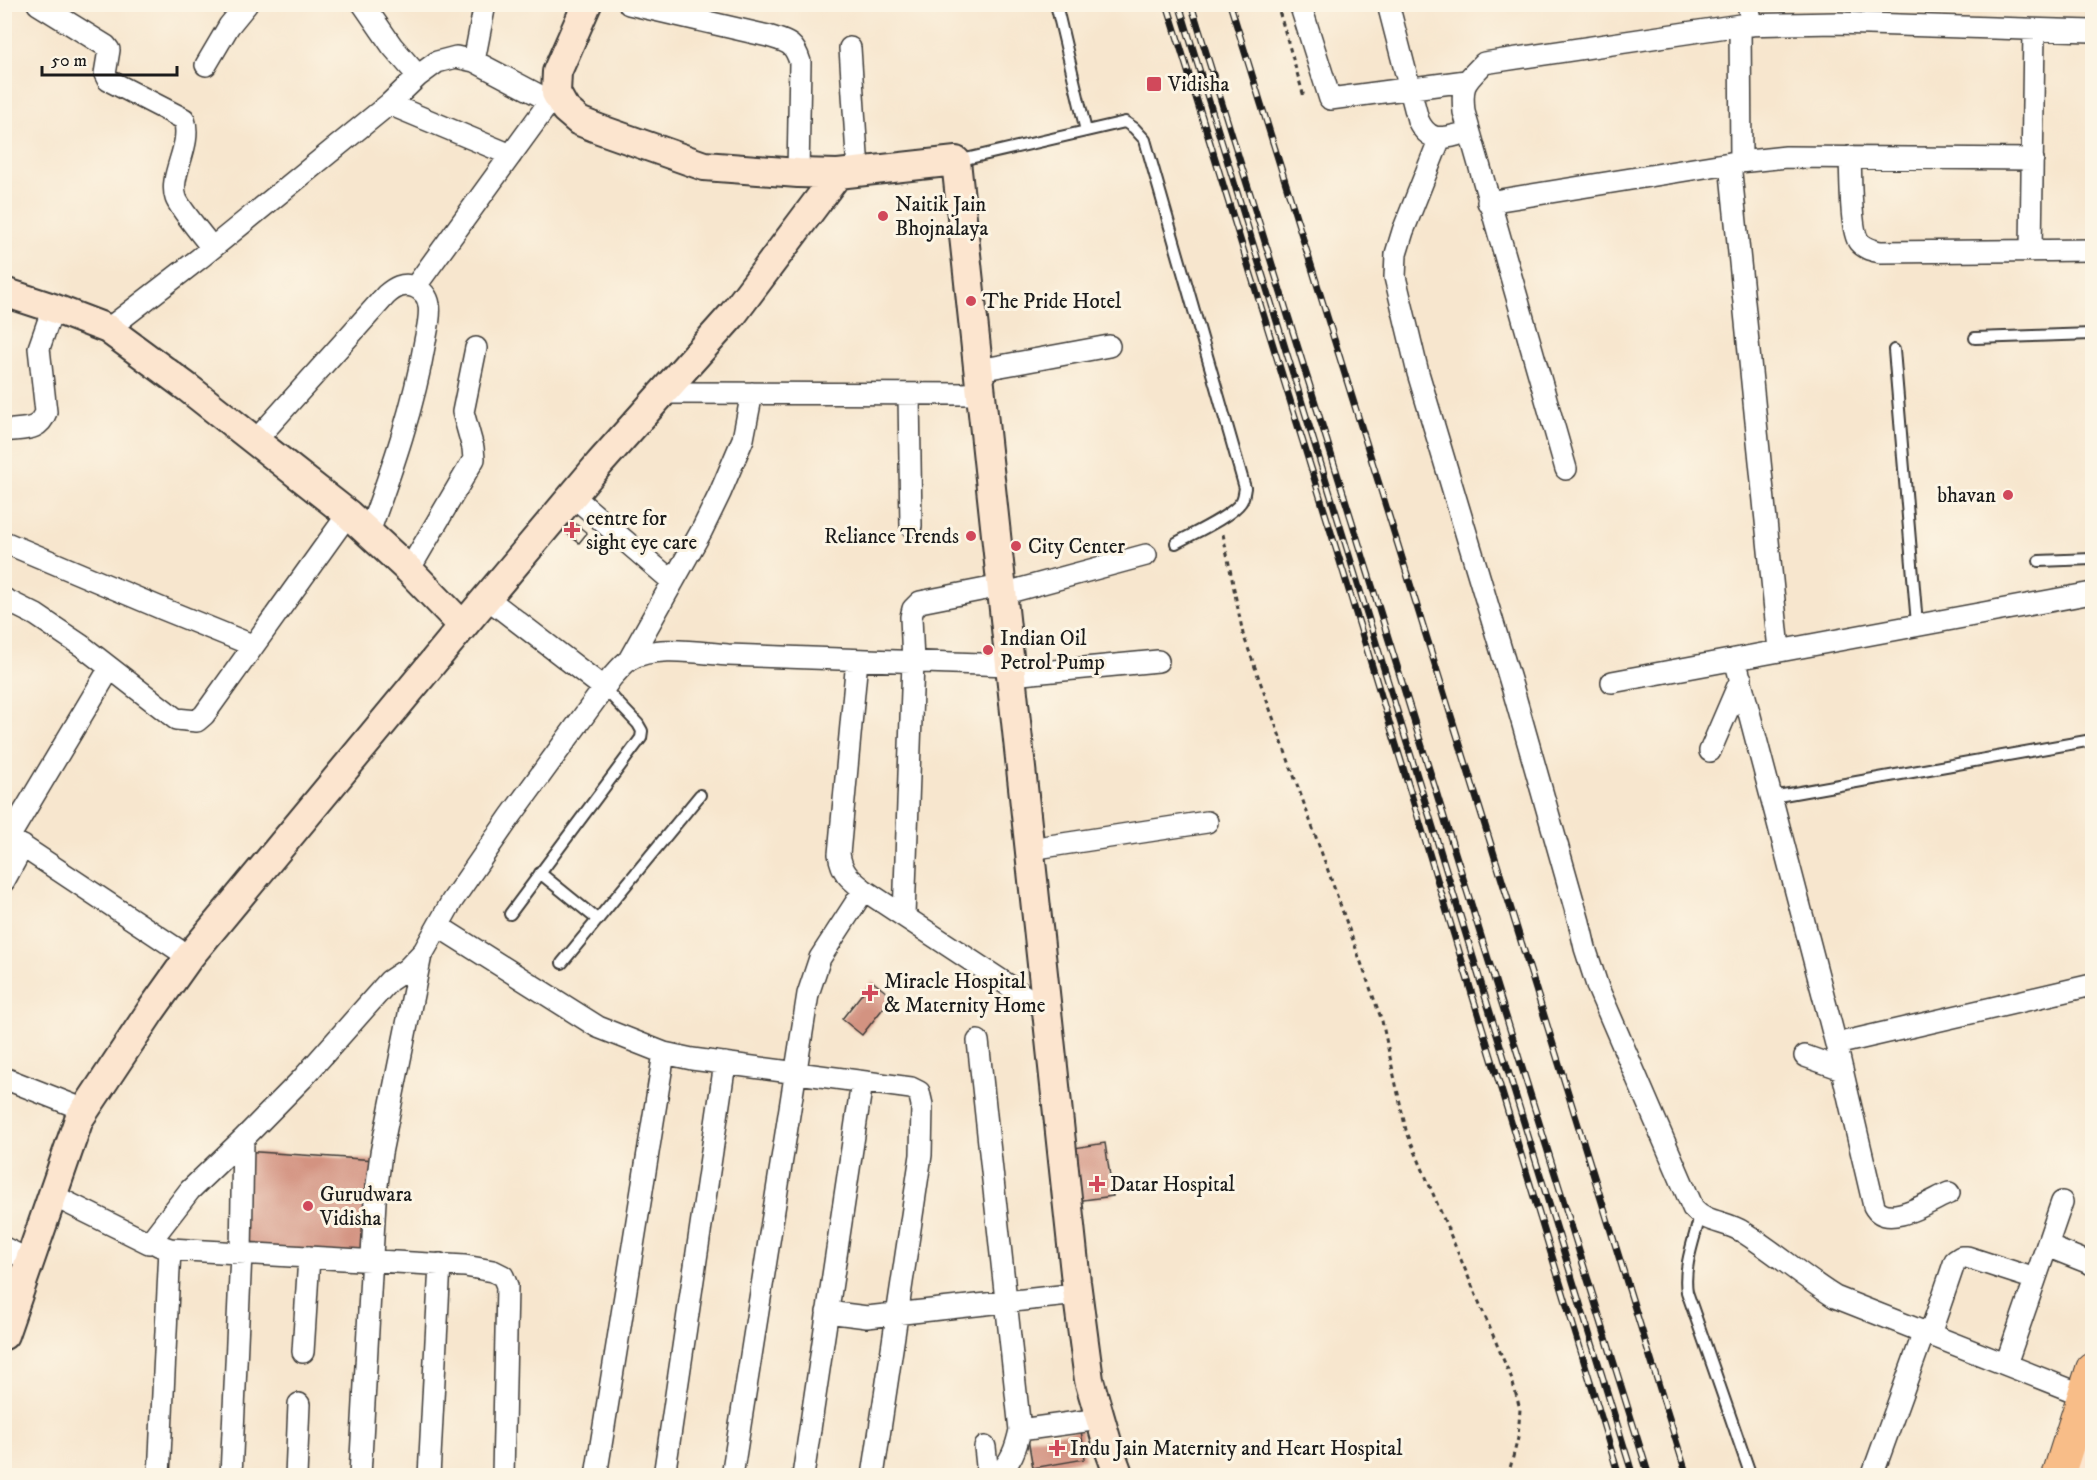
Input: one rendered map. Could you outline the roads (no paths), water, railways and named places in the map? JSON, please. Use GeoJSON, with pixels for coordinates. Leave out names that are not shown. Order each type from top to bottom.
{"type":"FeatureCollection","features":[{"type":"Feature","properties":{"kind":"main road"},"geometry":{"type":"LineString","coordinates":[[2058,1476],[2085,1389]]}},
{"type":"Feature","properties":{"kind":"street"},"geometry":{"type":"LineString","coordinates":[[38,4],[106,46],[109,51],[105,74],[108,80],[184,119],[187,129],[175,187],[176,198],[212,248]]}},
{"type":"Feature","properties":{"kind":"street"},"geometry":{"type":"LineString","coordinates":[[206,65],[229,26],[247,4]]}},
{"type":"Feature","properties":{"kind":"street"},"geometry":{"type":"LineString","coordinates":[[363,4],[392,46],[418,76]]}},
{"type":"Feature","properties":{"kind":"street"},"geometry":{"type":"LineString","coordinates":[[474,61],[485,4]]}},
{"type":"Feature","properties":{"kind":"street"},"geometry":{"type":"LineString","coordinates":[[416,287],[553,97],[557,72],[587,4]]}},
{"type":"Feature","properties":{"kind":"street"},"geometry":{"type":"LineString","coordinates":[[629,4],[768,36],[788,42],[796,49],[800,62],[798,173]]}},
{"type":"Feature","properties":{"kind":"street"},"geometry":{"type":"LineString","coordinates":[[1300,4],[1330,99],[1466,81]]}},
{"type":"Feature","properties":{"kind":"street"},"geometry":{"type":"LineString","coordinates":[[1388,4],[1418,120],[1424,131],[1440,138],[1469,132]]}},
{"type":"Feature","properties":{"kind":"street"},"geometry":{"type":"LineString","coordinates":[[1747,18],[1736,162],[1779,650]]}},
{"type":"Feature","properties":{"kind":"street"},"geometry":{"type":"LineString","coordinates":[[1566,469],[1464,112],[1462,93],[1466,81],[1484,63],[1747,18],[2092,31]]}},
{"type":"Feature","properties":{"kind":"street"},"geometry":{"type":"LineString","coordinates":[[2031,250],[2034,30]]}},
{"type":"Feature","properties":{"kind":"street"},"geometry":{"type":"LineString","coordinates":[[4,1335],[17,1254],[52,1195],[79,1119],[189,957],[463,626],[661,393],[733,314],[848,172],[850,48]]}},
{"type":"Feature","properties":{"kind":"street"},"geometry":{"type":"LineString","coordinates":[[108,330],[389,104],[418,76],[437,62],[456,57],[474,61],[553,97],[579,121],[704,166],[798,173],[848,172],[956,161],[1078,1294],[1089,1380],[1119,1476]]}},
{"type":"Feature","properties":{"kind":"street"},"geometry":{"type":"LineString","coordinates":[[389,104],[511,155]]}},
{"type":"Feature","properties":{"kind":"street"},"geometry":{"type":"LineString","coordinates":[[1440,138],[1396,254],[1395,277],[1418,373],[1508,670],[1598,988],[1693,1208],[1700,1216],[1742,1231],[1805,1278],[1835,1297],[2006,1364],[2085,1389]]}},
{"type":"Feature","properties":{"kind":"street"},"geometry":{"type":"LineString","coordinates":[[1488,201],[1736,162],[1786,157],[2033,159]]}},
{"type":"Feature","properties":{"kind":"street"},"geometry":{"type":"LineString","coordinates":[[1850,157],[1854,226],[1858,240],[1867,249],[1880,252],[2092,250]]}},
{"type":"Feature","properties":{"kind":"street"},"geometry":{"type":"LineString","coordinates":[[256,440],[386,295],[395,287],[405,285],[416,287],[424,294],[429,304],[420,371],[398,454],[369,532]]}},
{"type":"Feature","properties":{"kind":"street"},"geometry":{"type":"LineString","coordinates":[[4,292],[108,330],[188,388],[369,532],[463,626]]}},
{"type":"Feature","properties":{"kind":"street"},"geometry":{"type":"LineString","coordinates":[[4,431],[37,427],[43,421],[46,412],[39,348],[53,308]]}},
{"type":"Feature","properties":{"kind":"street"},"geometry":{"type":"LineString","coordinates":[[661,393],[909,394],[980,382],[1109,346]]}},
{"type":"Feature","properties":{"kind":"street"},"geometry":{"type":"LineString","coordinates":[[409,570],[474,459],[463,412],[476,348]]}},
{"type":"Feature","properties":{"kind":"street"},"geometry":{"type":"LineString","coordinates":[[148,1243],[190,1190],[303,1078],[389,981],[407,969],[421,955],[452,901],[510,817],[604,688],[629,660],[702,530],[743,439],[752,393]]}},
{"type":"Feature","properties":{"kind":"street"},"geometry":{"type":"LineString","coordinates":[[909,394],[911,526]]}},
{"type":"Feature","properties":{"kind":"street"},"geometry":{"type":"LineString","coordinates":[[573,496],[673,582]]}},
{"type":"Feature","properties":{"kind":"street"},"geometry":{"type":"LineString","coordinates":[[4,599],[36,615],[82,646],[176,719],[197,721],[204,715],[348,514]]}},
{"type":"Feature","properties":{"kind":"street"},"geometry":{"type":"LineString","coordinates":[[4,542],[252,645]]}},
{"type":"Feature","properties":{"kind":"street"},"geometry":{"type":"LineString","coordinates":[[904,916],[913,609],[920,602],[1002,590],[1146,555]]}},
{"type":"Feature","properties":{"kind":"street"},"geometry":{"type":"LineString","coordinates":[[1612,682],[1738,669],[1779,650],[2092,593]]}},
{"type":"Feature","properties":{"kind":"street"},"geometry":{"type":"LineString","coordinates":[[487,598],[604,688]]}},
{"type":"Feature","properties":{"kind":"street"},"geometry":{"type":"LineString","coordinates":[[629,660],[652,652],[684,651],[728,655],[913,662],[1010,670],[1158,662]]}},
{"type":"Feature","properties":{"kind":"street"},"geometry":{"type":"LineString","coordinates":[[857,660],[838,854],[841,867],[848,877],[864,890],[1046,1010]]}},
{"type":"Feature","properties":{"kind":"street"},"geometry":{"type":"LineString","coordinates":[[4,881],[12,839],[110,668]]}},
{"type":"Feature","properties":{"kind":"street"},"geometry":{"type":"LineString","coordinates":[[1710,751],[1738,669]]}},
{"type":"Feature","properties":{"kind":"street"},"geometry":{"type":"LineString","coordinates":[[1738,669],[1836,1044],[1874,1206],[1877,1212],[1886,1216],[1897,1216],[1949,1193]]}},
{"type":"Feature","properties":{"kind":"street"},"geometry":{"type":"LineString","coordinates":[[1030,849],[1207,822]]}},
{"type":"Feature","properties":{"kind":"street"},"geometry":{"type":"LineString","coordinates":[[12,839],[189,957]]}},
{"type":"Feature","properties":{"kind":"street"},"geometry":{"type":"LineString","coordinates":[[732,1476],[808,994],[820,958],[864,890]]}},
{"type":"Feature","properties":{"kind":"street"},"geometry":{"type":"LineString","coordinates":[[438,926],[598,1027],[664,1053],[692,1059],[796,1071],[910,1088],[919,1092],[922,1105],[921,1155],[873,1476]]}},
{"type":"Feature","properties":{"kind":"street"},"geometry":{"type":"LineString","coordinates":[[360,1476],[375,1201],[381,1153],[421,955]]}},
{"type":"Feature","properties":{"kind":"street"},"geometry":{"type":"LineString","coordinates":[[1836,1044],[2092,985]]}},
{"type":"Feature","properties":{"kind":"street"},"geometry":{"type":"LineString","coordinates":[[978,1041],[1020,1430],[1016,1452],[997,1476]]}},
{"type":"Feature","properties":{"kind":"street"},"geometry":{"type":"LineString","coordinates":[[596,1476],[664,1053]]}},
{"type":"Feature","properties":{"kind":"street"},"geometry":{"type":"LineString","coordinates":[[1805,1056],[1842,1069]]}},
{"type":"Feature","properties":{"kind":"street"},"geometry":{"type":"LineString","coordinates":[[664,1476],[725,1063]]}},
{"type":"Feature","properties":{"kind":"street"},"geometry":{"type":"LineString","coordinates":[[803,1476],[862,1082]]}},
{"type":"Feature","properties":{"kind":"street"},"geometry":{"type":"LineString","coordinates":[[6,1083],[85,1110]]}},
{"type":"Feature","properties":{"kind":"street"},"geometry":{"type":"LineString","coordinates":[[231,1476],[241,1253],[243,1139]]}},
{"type":"Feature","properties":{"kind":"street"},"geometry":{"type":"LineString","coordinates":[[52,1195],[148,1243],[170,1249],[465,1266],[493,1271],[503,1276],[507,1286],[504,1476]]}},
{"type":"Feature","properties":{"kind":"street"},"geometry":{"type":"LineString","coordinates":[[2006,1364],[2062,1202]]}},
{"type":"Feature","properties":{"kind":"street"},"geometry":{"type":"LineString","coordinates":[[2047,1246],[2092,1264]]}},
{"type":"Feature","properties":{"kind":"street"},"geometry":{"type":"LineString","coordinates":[[159,1476],[170,1249]]}},
{"type":"Feature","properties":{"kind":"street"},"geometry":{"type":"LineString","coordinates":[[303,1352],[309,1257]]}},
{"type":"Feature","properties":{"kind":"street"},"geometry":{"type":"LineString","coordinates":[[1872,1476],[1955,1261],[1966,1257],[2035,1279]]}},
{"type":"Feature","properties":{"kind":"street"},"geometry":{"type":"LineString","coordinates":[[429,1476],[440,1264]]}},
{"type":"Feature","properties":{"kind":"street"},"geometry":{"type":"LineString","coordinates":[[827,1312],[860,1317],[1078,1294]]}},
{"type":"Feature","properties":{"kind":"street"},"geometry":{"type":"LineString","coordinates":[[296,1476],[299,1404]]}},
{"type":"Feature","properties":{"kind":"street"},"geometry":{"type":"LineString","coordinates":[[1020,1430],[1100,1419]]}},
{"type":"Feature","properties":{"kind":"street"},"geometry":{"type":"LineString","coordinates":[[985,1446],[986,1476]]}},
{"type":"Feature","properties":{"kind":"street"},"geometry":{"type":"LineString","coordinates":[[2085,1476],[2092,1456]]}},
{"type":"Feature","properties":{"kind":"lane"},"geometry":{"type":"LineString","coordinates":[[1056,4],[1086,131]]}},
{"type":"Feature","properties":{"kind":"lane"},"geometry":{"type":"LineString","coordinates":[[956,161],[1125,122],[1145,140],[1245,488],[1242,501],[1218,520],[1176,543]]}},
{"type":"Feature","properties":{"kind":"lane"},"geometry":{"type":"LineString","coordinates":[[1975,338],[2092,334]]}},
{"type":"Feature","properties":{"kind":"lane"},"geometry":{"type":"LineString","coordinates":[[1894,350],[1917,624]]}},
{"type":"Feature","properties":{"kind":"lane"},"geometry":{"type":"LineString","coordinates":[[2038,561],[2092,559]]}},
{"type":"Feature","properties":{"kind":"lane"},"geometry":{"type":"LineString","coordinates":[[510,914],[641,738],[642,731],[638,724],[604,688]]}},
{"type":"Feature","properties":{"kind":"lane"},"geometry":{"type":"LineString","coordinates":[[1772,797],[2092,740]]}},
{"type":"Feature","properties":{"kind":"lane"},"geometry":{"type":"LineString","coordinates":[[562,963],[700,795]]}},
{"type":"Feature","properties":{"kind":"lane"},"geometry":{"type":"LineString","coordinates":[[540,873],[598,920]]}},
{"type":"Feature","properties":{"kind":"lane"},"geometry":{"type":"LineString","coordinates":[[1700,1216],[1687,1266],[1685,1281],[1687,1292],[1751,1476]]}},
{"type":"Feature","properties":{"kind":"railway"},"geometry":{"type":"LineString","coordinates":[[1167,4],[1343,571],[1619,1476]]}},
{"type":"Feature","properties":{"kind":"railway"},"geometry":{"type":"LineString","coordinates":[[1179,4],[1633,1476]]}},
{"type":"Feature","properties":{"kind":"railway"},"geometry":{"type":"LineString","coordinates":[[1191,4],[1649,1476]]}},
{"type":"Feature","properties":{"kind":"railway"},"geometry":{"type":"LineString","coordinates":[[1230,4],[1687,1476]]}},
{"type":"Feature","properties":{"kind":"place","name":"Vidisha"},"geometry":{"type":"Point","coordinates":[1154,84]}},
{"type":"Feature","properties":{"kind":"place","name":"Naitik Jain Bhojnalaya"},"geometry":{"type":"Point","coordinates":[883,216]}},
{"type":"Feature","properties":{"kind":"place","name":"The Pride Hotel"},"geometry":{"type":"Point","coordinates":[971,301]}},
{"type":"Feature","properties":{"kind":"place","name":"bhavan"},"geometry":{"type":"Point","coordinates":[2008,495]}},
{"type":"Feature","properties":{"kind":"place","name":"centre for sight eye care"},"geometry":{"type":"Point","coordinates":[572,530]}},
{"type":"Feature","properties":{"kind":"place","name":"Reliance Trends"},"geometry":{"type":"Point","coordinates":[971,536]}},
{"type":"Feature","properties":{"kind":"place","name":"City Center"},"geometry":{"type":"Point","coordinates":[1016,546]}},
{"type":"Feature","properties":{"kind":"place","name":"Indian Oil Petrol Pump"},"geometry":{"type":"Point","coordinates":[988,650]}},
{"type":"Feature","properties":{"kind":"place","name":"Miracle Hospital & Maternity Home"},"geometry":{"type":"Point","coordinates":[870,993]}},
{"type":"Feature","properties":{"kind":"place","name":"Datar Hospital"},"geometry":{"type":"Point","coordinates":[1097,1184]}},
{"type":"Feature","properties":{"kind":"place","name":"Gurudwara Vidisha"},"geometry":{"type":"Point","coordinates":[308,1206]}},
{"type":"Feature","properties":{"kind":"place","name":"Indu Jain Maternity and Heart Hospital"},"geometry":{"type":"Point","coordinates":[1057,1448]}}]}
